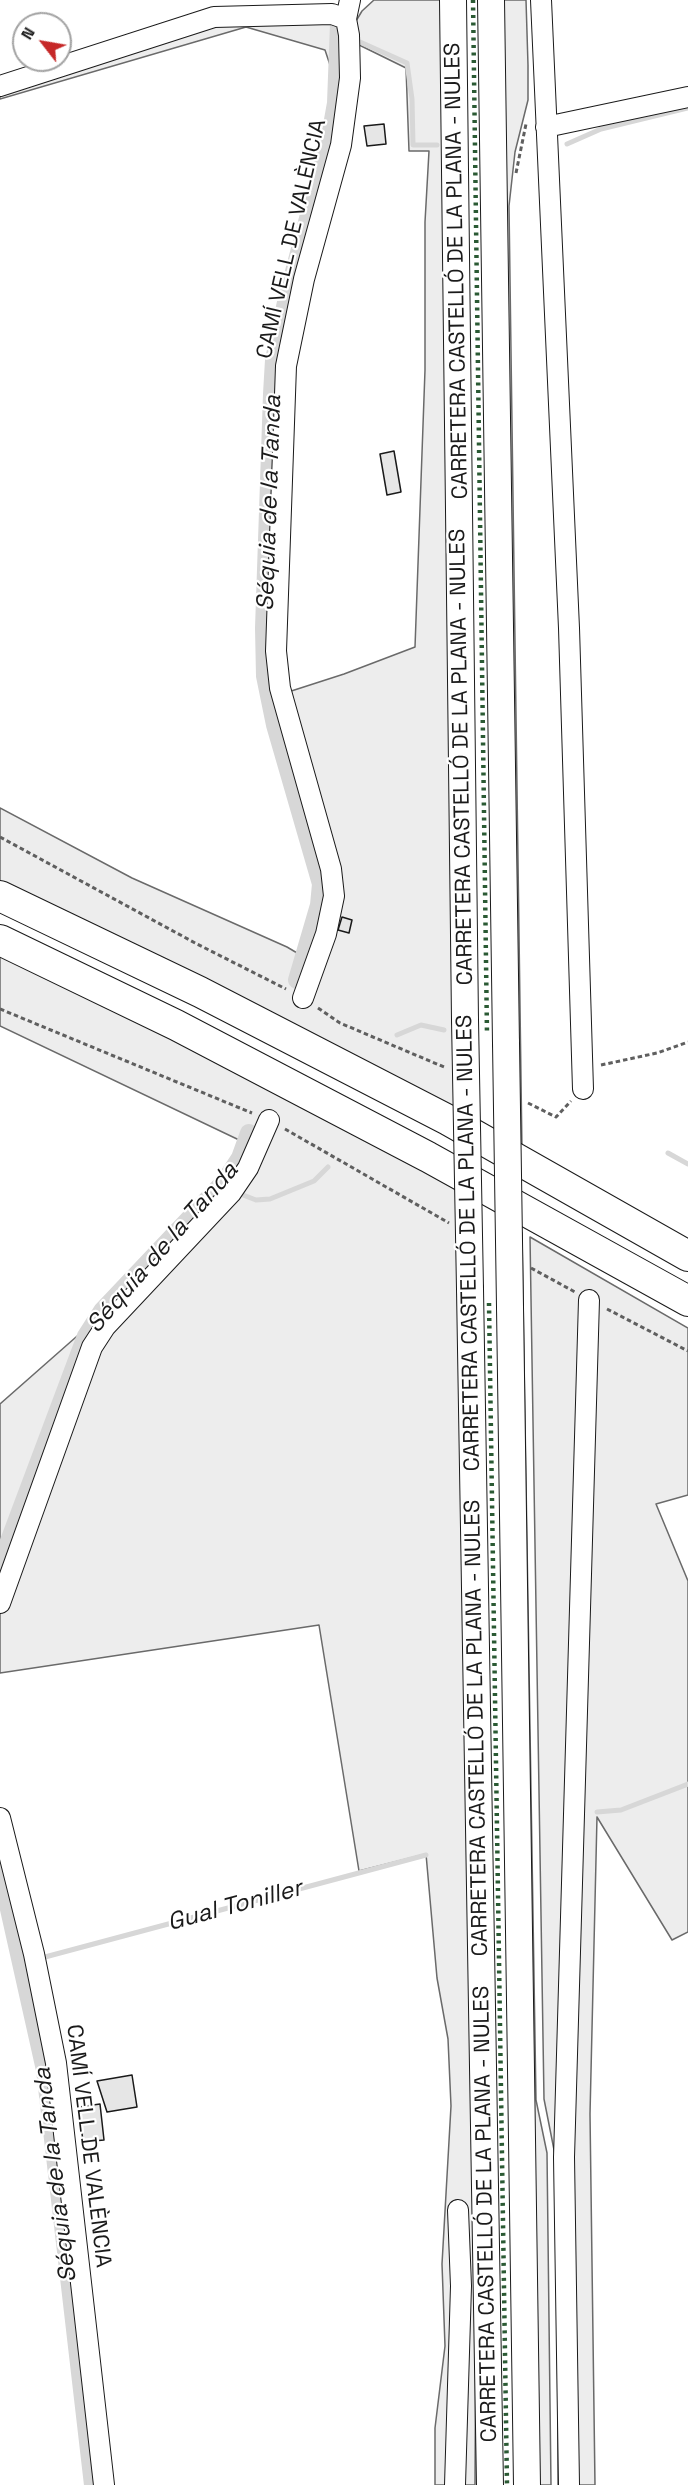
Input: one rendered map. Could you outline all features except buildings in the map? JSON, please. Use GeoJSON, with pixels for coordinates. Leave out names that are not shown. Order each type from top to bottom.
{"type":"FeatureCollection","features":[{"type":"Feature","properties":{"kind":"highway"},"geometry":{"type":"LineString","coordinates":[[0,896],[200,992],[437,1115],[688,1256]]}},
{"type":"Feature","properties":{"kind":"highway"},"geometry":{"type":"LineString","coordinates":[[0,940],[176,1025],[438,1163],[688,1301]]}},
{"type":"Feature","properties":{"kind":"main road","name":"CARRETERA CASTELLÓ DE LA PLANA - NULES"},"geometry":{"type":"LineString","coordinates":[[453,0],[465,1020],[490,2485]]}},
{"type":"Feature","properties":{"kind":"main road","name":"CARRETERA CASTELLÓ DE LA PLANA - NULES"},"geometry":{"type":"LineString","coordinates":[[491,0],[527,2485]]}},
{"type":"Feature","properties":{"kind":"main road"},"geometry":{"type":"LineString","coordinates":[[483,2485],[488,2337]]}},
{"type":"Feature","properties":{"kind":"street"},"geometry":{"type":"LineString","coordinates":[[0,86],[213,16],[332,14],[365,0]]}},
{"type":"Feature","properties":{"kind":"street"},"geometry":{"type":"LineString","coordinates":[[541,0],[569,628],[583,1079]]}},
{"type":"Feature","properties":{"kind":"street","name":"CAMÍ VELL DE VALÈNCIA"},"geometry":{"type":"LineString","coordinates":[[303,998],[326,933],[334,896],[331,869],[280,688],[276,651],[286,366],[304,279],[341,145],[350,78],[348,9]]}},
{"type":"Feature","properties":{"kind":"street"},"geometry":{"type":"LineString","coordinates":[[546,127],[688,98]]}},
{"type":"Feature","properties":{"kind":"street"},"geometry":{"type":"LineString","coordinates":[[0,1603],[92,1347],[105,1327],[231,1193],[248,1168],[269,1120]]}},
{"type":"Feature","properties":{"kind":"street"},"geometry":{"type":"LineString","coordinates":[[569,2485],[564,2157],[589,1300]]}},
{"type":"Feature","properties":{"kind":"street","name":"CAMÍ VELL DE VALÈNCIA"},"geometry":{"type":"LineString","coordinates":[[0,1818],[34,1954],[56,2063],[104,2485]]}},
{"type":"Feature","properties":{"kind":"street"},"geometry":{"type":"LineString","coordinates":[[454,2485],[460,2286],[458,2210]]}},
{"type":"Feature","properties":{"kind":"path"},"geometry":{"type":"LineString","coordinates":[[0,837],[197,944],[303,998]]}},
{"type":"Feature","properties":{"kind":"path"},"geometry":{"type":"LineString","coordinates":[[0,1009],[99,1052],[269,1120],[450,1224]]}},
{"type":"Feature","properties":{"kind":"path"},"geometry":{"type":"LineString","coordinates":[[583,1079],[688,1042]]}},
{"type":"Feature","properties":{"kind":"path"},"geometry":{"type":"LineString","coordinates":[[529,1267],[688,1352]]}},
{"type":"Feature","properties":{"kind":"shaded area"},"geometry":{"type":"Polygon","coordinates":[[[374,0],[445,0],[458,1117],[0,884],[0,808],[132,878],[287,947],[314,963],[335,896],[282,694],[344,674],[415,647],[425,370],[425,222],[429,151],[409,151],[406,68],[349,40],[349,77],[331,68],[325,50],[246,27],[0,99],[0,87],[46,72],[72,72],[72,63],[196,23],[356,21],[362,11],[374,0]]]}},
{"type":"Feature","properties":{"kind":"shaded area"},"geometry":{"type":"Polygon","coordinates":[[[501,0],[526,0],[528,65],[528,100],[515,152],[509,206],[522,1151],[516,1148],[501,0]]]}},
{"type":"Feature","properties":{"kind":"shaded area"},"geometry":{"type":"Polygon","coordinates":[[[0,952],[458,1184],[476,2293],[475,2485],[435,2485],[435,2428],[445,2346],[442,2264],[451,2106],[448,2039],[437,1978],[426,1854],[359,1871],[319,1625],[0,1673],[0,1404],[84,1330],[104,1327],[258,1149],[0,1026],[0,952]]]}},
{"type":"Feature","properties":{"kind":"shaded area"},"geometry":{"type":"Polygon","coordinates":[[[517,1230],[522,1233],[536,2100],[547,2153],[551,2485],[536,2485],[517,1230]]]}},
{"type":"Feature","properties":{"kind":"shaded area"},"geometry":{"type":"Polygon","coordinates":[[[530,1237],[688,1328],[688,1495],[656,1504],[688,1581],[688,1932],[672,1940],[597,1817],[590,2114],[595,2485],[558,2485],[557,2165],[544,2099],[530,1237]]]}},
{"type":"Feature","properties":{"kind":"waterway","name":"Séquia de la Tanda"},"geometry":{"type":"LineString","coordinates":[[297,980],[319,905],[321,884],[275,725],[265,676],[264,628],[272,394],[274,360],[286,302],[331,131],[336,103],[339,23]]}},
{"type":"Feature","properties":{"kind":"waterway"},"geometry":{"type":"LineString","coordinates":[[360,42],[407,63],[412,99],[413,145],[437,145]]}},
{"type":"Feature","properties":{"kind":"waterway"},"geometry":{"type":"LineString","coordinates":[[567,144],[601,129],[688,108]]}},
{"type":"Feature","properties":{"kind":"waterway"},"geometry":{"type":"LineString","coordinates":[[397,1035],[421,1025],[444,1030]]}},
{"type":"Feature","properties":{"kind":"waterway","name":"Séquia de la Tanda"},"geometry":{"type":"LineString","coordinates":[[0,1565],[86,1336],[102,1311],[225,1181],[240,1158],[249,1133]]}},
{"type":"Feature","properties":{"kind":"waterway"},"geometry":{"type":"LineString","coordinates":[[668,1153],[688,1164]]}},
{"type":"Feature","properties":{"kind":"waterway"},"geometry":{"type":"LineString","coordinates":[[243,1195],[256,1200],[270,1199],[314,1181],[328,1167]]}},
{"type":"Feature","properties":{"kind":"waterway","name":"Gual Toniller"},"geometry":{"type":"LineString","coordinates":[[597,1812],[621,1810],[688,1784]]}},
{"type":"Feature","properties":{"kind":"waterway","name":"Gual Toniller"},"geometry":{"type":"LineString","coordinates":[[45,1957],[426,1855]]}},
{"type":"Feature","properties":{"kind":"waterway","name":"Séquia de la Tanda"},"geometry":{"type":"LineString","coordinates":[[0,1869],[45,2070],[93,2485]]}},
{"type":"Feature","properties":{"kind":"hedge"},"geometry":{"type":"LineString","coordinates":[[473,0],[487,1034]]}},
{"type":"Feature","properties":{"kind":"hedge"},"geometry":{"type":"LineString","coordinates":[[489,1303],[507,2485]]}}]}
